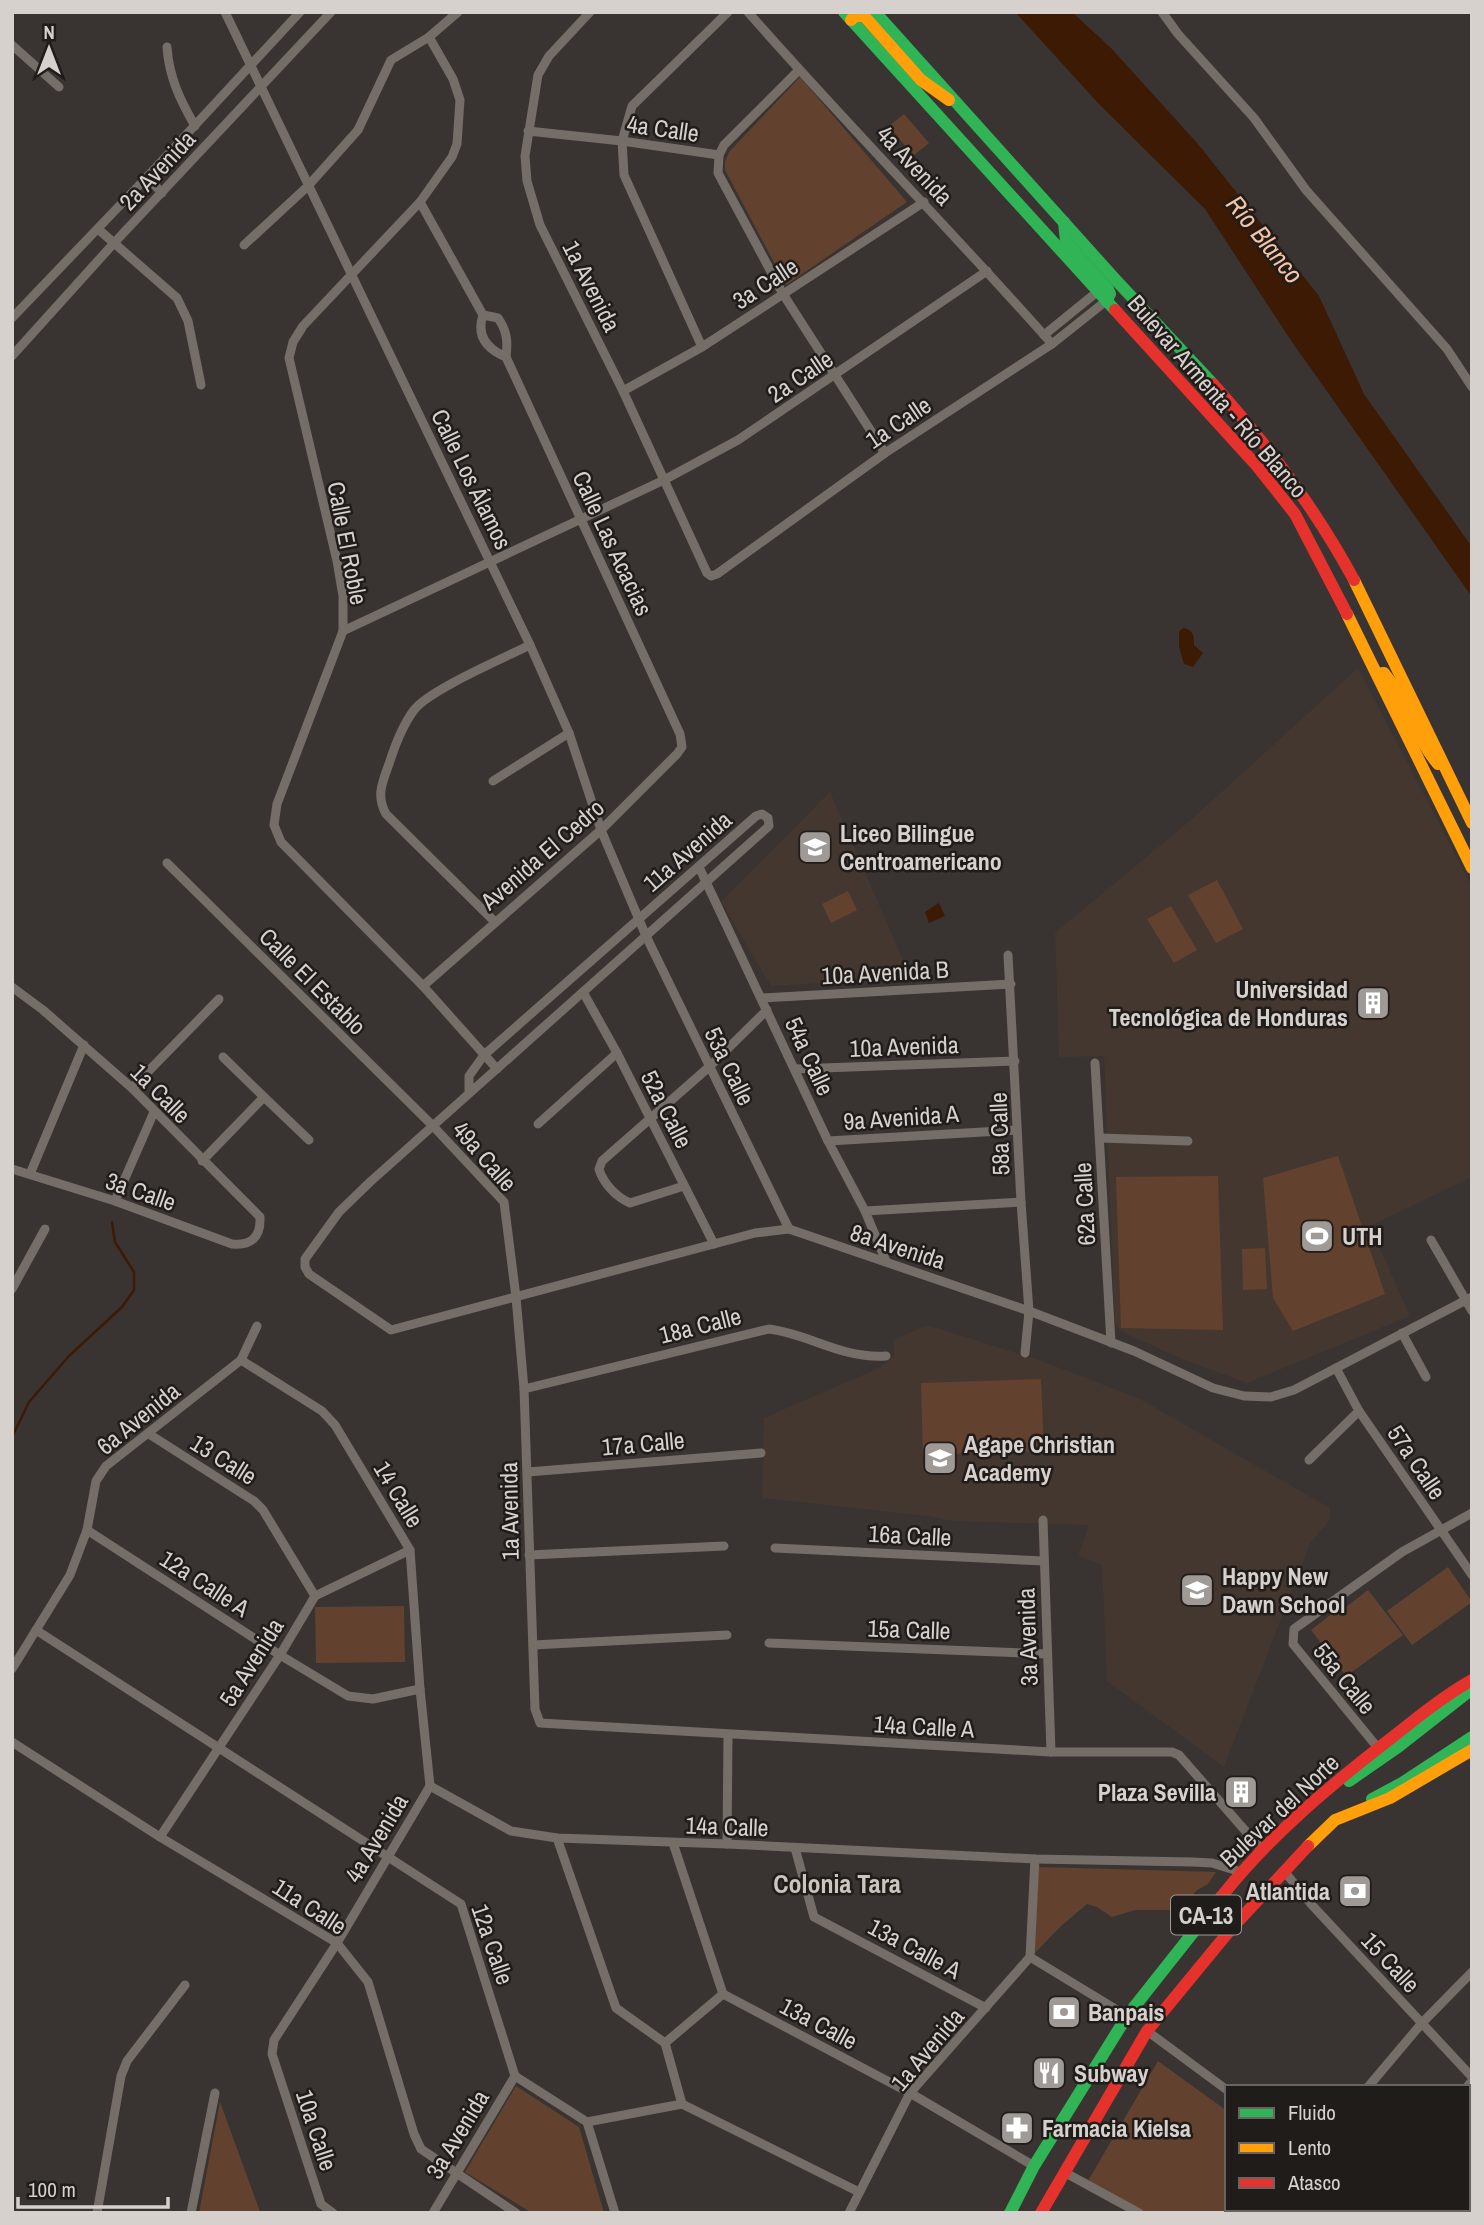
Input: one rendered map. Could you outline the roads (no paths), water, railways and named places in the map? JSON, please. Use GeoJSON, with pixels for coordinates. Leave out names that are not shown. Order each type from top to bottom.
{"type":"FeatureCollection","features":[{"type":"Feature","properties":{"kind":"main road","name":"Bulevar Armenta - Río Blanco"},"geometry":{"type":"LineString","coordinates":[[875,12],[1242,417],[1318,518],[1353,578],[1472,823]]}},
{"type":"Feature","properties":{"kind":"main road","name":"Bulevar Armenta - Río Blanco"},"geometry":{"type":"LineString","coordinates":[[848,16],[1257,466],[1295,514],[1378,674],[1472,868]]}},
{"type":"Feature","properties":{"kind":"main road"},"geometry":{"type":"LineString","coordinates":[[848,16],[864,16],[921,80],[961,107]]}},
{"type":"Feature","properties":{"kind":"main road"},"geometry":{"type":"LineString","coordinates":[[1064,222],[1066,242],[1108,289],[1110,294],[1102,297]]}},
{"type":"Feature","properties":{"kind":"main road"},"geometry":{"type":"LineString","coordinates":[[1378,674],[1384,673],[1388,676],[1424,748],[1448,774]]}},
{"type":"Feature","properties":{"kind":"main road","name":"Bulevar del Norte"},"geometry":{"type":"LineString","coordinates":[[1013,2213],[1034,2166],[1127,2016],[1241,1872],[1311,1804],[1378,1748],[1446,1696],[1472,1680]]}},
{"type":"Feature","properties":{"kind":"main road"},"geometry":{"type":"LineString","coordinates":[[1311,1804],[1398,1747],[1472,1689]]}},
{"type":"Feature","properties":{"kind":"main road"},"geometry":{"type":"LineString","coordinates":[[1335,1820],[1402,1783],[1472,1737]]}},
{"type":"Feature","properties":{"kind":"main road","name":"Bulevar del Norte"},"geometry":{"type":"LineString","coordinates":[[1041,2213],[1147,2031],[1231,1929],[1284,1871],[1335,1820],[1390,1798],[1472,1750]]}},
{"type":"Feature","properties":{"kind":"main road"},"geometry":{"type":"LineString","coordinates":[[1013,2213],[1152,1982]]}},
{"type":"Feature","properties":{"kind":"street"},"geometry":{"type":"LineString","coordinates":[[225,12],[250,66]]}},
{"type":"Feature","properties":{"kind":"street","name":"2a Avenida"},"geometry":{"type":"LineString","coordinates":[[12,318],[300,12]]}},
{"type":"Feature","properties":{"kind":"street","name":"2a Avenida"},"geometry":{"type":"LineString","coordinates":[[12,356],[331,12]]}},
{"type":"Feature","properties":{"kind":"street"},"geometry":{"type":"LineString","coordinates":[[244,245],[308,186],[358,130],[391,60],[429,37],[458,12]]}},
{"type":"Feature","properties":{"kind":"street","name":"1a Avenida"},"geometry":{"type":"LineString","coordinates":[[590,12],[549,56],[538,75],[525,156],[527,181],[540,225],[623,391],[707,573],[711,576]]}},
{"type":"Feature","properties":{"kind":"street"},"geometry":{"type":"LineString","coordinates":[[702,347],[624,175],[622,141],[632,106],[727,12]]}},
{"type":"Feature","properties":{"kind":"street","name":"4a Avenida"},"geometry":{"type":"LineString","coordinates":[[748,12],[1052,344]]}},
{"type":"Feature","properties":{"kind":"street"},"geometry":{"type":"LineString","coordinates":[[1162,12],[1178,34],[1254,118],[1306,190],[1447,349],[1472,387]]}},
{"type":"Feature","properties":{"kind":"street","name":"Calle El Roble"},"geometry":{"type":"LineString","coordinates":[[429,37],[457,88],[460,100],[460,125],[452,157],[421,202],[303,326],[293,342],[289,358],[337,561],[343,596],[343,631],[277,804],[274,825],[281,842],[423,986],[496,1069]]}},
{"type":"Feature","properties":{"kind":"street"},"geometry":{"type":"LineString","coordinates":[[12,45],[59,87]]}},
{"type":"Feature","properties":{"kind":"street"},"geometry":{"type":"LineString","coordinates":[[167,47],[168,68],[195,126]]}},
{"type":"Feature","properties":{"kind":"street","name":"Calle Los Álamos"},"geometry":{"type":"LineString","coordinates":[[250,66],[530,645],[569,733],[601,830],[638,918]]}},
{"type":"Feature","properties":{"kind":"street","name":"4a Calle"},"geometry":{"type":"LineString","coordinates":[[528,131],[719,155],[724,145],[799,70]]}},
{"type":"Feature","properties":{"kind":"street"},"geometry":{"type":"LineString","coordinates":[[719,155],[719,173],[783,294],[885,453]]}},
{"type":"Feature","properties":{"kind":"street"},"geometry":{"type":"LineString","coordinates":[[147,177],[162,193]]}},
{"type":"Feature","properties":{"kind":"street","name":"Calle Las Acacias"},"geometry":{"type":"LineString","coordinates":[[421,202],[483,315],[480,325],[483,340],[491,351],[506,357]]}},
{"type":"Feature","properties":{"kind":"street","name":"3a Calle"},"geometry":{"type":"LineString","coordinates":[[623,391],[702,347],[924,202]]}},
{"type":"Feature","properties":{"kind":"street"},"geometry":{"type":"LineString","coordinates":[[98,229],[177,298],[188,321],[201,385]]}},
{"type":"Feature","properties":{"kind":"street","name":"2a Calle"},"geometry":{"type":"LineString","coordinates":[[343,631],[664,480],[738,440],[987,271]]}},
{"type":"Feature","properties":{"kind":"street"},"geometry":{"type":"LineString","coordinates":[[1044,335],[1102,297]]}},
{"type":"Feature","properties":{"kind":"street","name":"1a Calle"},"geometry":{"type":"LineString","coordinates":[[711,576],[885,453],[1052,344],[1102,297]]}},
{"type":"Feature","properties":{"kind":"street","name":"Calle Las Acacias"},"geometry":{"type":"LineString","coordinates":[[483,315],[498,318],[506,330],[506,357],[680,734],[682,747]]}},
{"type":"Feature","properties":{"kind":"street"},"geometry":{"type":"LineString","coordinates":[[494,921],[386,814],[380,803],[379,793],[397,740],[415,709],[430,696],[530,645]]}},
{"type":"Feature","properties":{"kind":"street"},"geometry":{"type":"LineString","coordinates":[[494,781],[569,733]]}},
{"type":"Feature","properties":{"kind":"street","name":"Avenida El Cedro"},"geometry":{"type":"LineString","coordinates":[[423,986],[601,830],[682,747]]}},
{"type":"Feature","properties":{"kind":"street","name":"11a Avenida"},"geometry":{"type":"LineString","coordinates":[[304,1267],[305,1259],[339,1212],[469,1092],[769,826],[768,818],[762,814],[756,816],[484,1055],[468,1076],[469,1092]]}},
{"type":"Feature","properties":{"kind":"street","name":"Calle El Establo"},"geometry":{"type":"LineString","coordinates":[[167,863],[433,1126]]}},
{"type":"Feature","properties":{"kind":"street","name":"54a Calle"},"geometry":{"type":"LineString","coordinates":[[699,867],[886,1261]]}},
{"type":"Feature","properties":{"kind":"street","name":"53a Calle"},"geometry":{"type":"LineString","coordinates":[[638,918],[789,1229]]}},
{"type":"Feature","properties":{"kind":"street","name":"58a Calle"},"geometry":{"type":"LineString","coordinates":[[1008,956],[1029,1311],[1025,1353]]}},
{"type":"Feature","properties":{"kind":"street","name":"10a Avenida B"},"geometry":{"type":"LineString","coordinates":[[761,998],[1011,984]]}},
{"type":"Feature","properties":{"kind":"street","name":"1a Calle"},"geometry":{"type":"LineString","coordinates":[[13,988],[43,1010],[132,1088],[260,1217],[261,1228],[255,1239]]}},
{"type":"Feature","properties":{"kind":"street","name":"52a Calle"},"geometry":{"type":"LineString","coordinates":[[583,992],[617,1053],[713,1244]]}},
{"type":"Feature","properties":{"kind":"street"},"geometry":{"type":"LineString","coordinates":[[132,1088],[219,999]]}},
{"type":"Feature","properties":{"kind":"street"},"geometry":{"type":"LineString","coordinates":[[684,1186],[630,1203],[622,1200],[602,1178],[599,1169],[602,1161],[709,1067],[767,1010]]}},
{"type":"Feature","properties":{"kind":"street"},"geometry":{"type":"LineString","coordinates":[[30,1174],[84,1045]]}},
{"type":"Feature","properties":{"kind":"street"},"geometry":{"type":"LineString","coordinates":[[538,1124],[617,1053]]}},
{"type":"Feature","properties":{"kind":"street"},"geometry":{"type":"LineString","coordinates":[[223,1057],[309,1140]]}},
{"type":"Feature","properties":{"kind":"street","name":"10a Avenida"},"geometry":{"type":"LineString","coordinates":[[795,1069],[1015,1061]]}},
{"type":"Feature","properties":{"kind":"street","name":"62a Calle"},"geometry":{"type":"LineString","coordinates":[[1095,1063],[1111,1343]]}},
{"type":"Feature","properties":{"kind":"street"},"geometry":{"type":"LineString","coordinates":[[202,1161],[264,1097]]}},
{"type":"Feature","properties":{"kind":"street"},"geometry":{"type":"LineString","coordinates":[[115,1201],[154,1112]]}},
{"type":"Feature","properties":{"kind":"street","name":"49a Calle"},"geometry":{"type":"LineString","coordinates":[[433,1126],[504,1202],[516,1297]]}},
{"type":"Feature","properties":{"kind":"street","name":"9a Avenida A"},"geometry":{"type":"LineString","coordinates":[[828,1141],[1017,1130]]}},
{"type":"Feature","properties":{"kind":"street"},"geometry":{"type":"LineString","coordinates":[[1100,1138],[1188,1141]]}},
{"type":"Feature","properties":{"kind":"street","name":"3a Calle"},"geometry":{"type":"LineString","coordinates":[[12,1169],[115,1201],[232,1244],[243,1245],[255,1239]]}},
{"type":"Feature","properties":{"kind":"street"},"geometry":{"type":"LineString","coordinates":[[865,1212],[1021,1202]]}},
{"type":"Feature","properties":{"kind":"street"},"geometry":{"type":"LineString","coordinates":[[12,1289],[17,1271],[45,1229]]}},
{"type":"Feature","properties":{"kind":"street","name":"8a Avenida"},"geometry":{"type":"LineString","coordinates":[[304,1267],[309,1274],[341,1298],[391,1330],[755,1233],[789,1229],[1029,1311],[1111,1343],[1213,1388],[1244,1396],[1271,1397],[1294,1390],[1469,1299]]}},
{"type":"Feature","properties":{"kind":"street"},"geometry":{"type":"LineString","coordinates":[[1431,1240],[1469,1299],[1472,1311]]}},
{"type":"Feature","properties":{"kind":"street","name":"1a Avenida"},"geometry":{"type":"LineString","coordinates":[[516,1297],[528,1472],[535,1709],[540,1723]]}},
{"type":"Feature","properties":{"kind":"street","name":"6a Avenida"},"geometry":{"type":"LineString","coordinates":[[12,1669],[70,1575],[87,1530],[96,1481],[106,1466],[241,1360],[257,1326]]}},
{"type":"Feature","properties":{"kind":"street","name":"18a Calle"},"geometry":{"type":"LineString","coordinates":[[524,1389],[769,1329],[784,1331],[841,1352],[869,1357],[886,1356]]}},
{"type":"Feature","properties":{"kind":"street"},"geometry":{"type":"LineString","coordinates":[[1402,1334],[1426,1377]]}},
{"type":"Feature","properties":{"kind":"street","name":"14 Calle"},"geometry":{"type":"LineString","coordinates":[[241,1360],[322,1411],[335,1425],[410,1550],[430,1786]]}},
{"type":"Feature","properties":{"kind":"street","name":"57a Calle"},"geometry":{"type":"LineString","coordinates":[[1336,1368],[1359,1411],[1472,1575]]}},
{"type":"Feature","properties":{"kind":"street"},"geometry":{"type":"LineString","coordinates":[[1309,1460],[1359,1411]]}},
{"type":"Feature","properties":{"kind":"street","name":"13 Calle"},"geometry":{"type":"LineString","coordinates":[[149,1434],[254,1501],[263,1510],[314,1597]]}},
{"type":"Feature","properties":{"kind":"street","name":"17a Calle"},"geometry":{"type":"LineString","coordinates":[[528,1472],[761,1453]]}},
{"type":"Feature","properties":{"kind":"street"},"geometry":{"type":"LineString","coordinates":[[1441,1530],[1472,1513]]}},
{"type":"Feature","properties":{"kind":"street","name":"3a Avenida"},"geometry":{"type":"LineString","coordinates":[[1043,1520],[1051,1752]]}},
{"type":"Feature","properties":{"kind":"street","name":"12a Calle A"},"geometry":{"type":"LineString","coordinates":[[87,1530],[348,1696],[373,1699],[420,1689]]}},
{"type":"Feature","properties":{"kind":"street","name":"55a Calle"},"geometry":{"type":"LineString","coordinates":[[1378,1748],[1293,1644],[1294,1629],[1402,1552],[1441,1530]]}},
{"type":"Feature","properties":{"kind":"street"},"geometry":{"type":"LineString","coordinates":[[529,1555],[724,1546]]}},
{"type":"Feature","properties":{"kind":"street","name":"16a Calle"},"geometry":{"type":"LineString","coordinates":[[775,1548],[1044,1561]]}},
{"type":"Feature","properties":{"kind":"street"},"geometry":{"type":"LineString","coordinates":[[314,1597],[410,1550]]}},
{"type":"Feature","properties":{"kind":"street","name":"5a Avenida"},"geometry":{"type":"LineString","coordinates":[[160,1837],[280,1655],[314,1597]]}},
{"type":"Feature","properties":{"kind":"street","name":"12a Calle"},"geometry":{"type":"LineString","coordinates":[[36,1630],[464,1907],[515,2076]]}},
{"type":"Feature","properties":{"kind":"street"},"geometry":{"type":"LineString","coordinates":[[533,1645],[727,1635]]}},
{"type":"Feature","properties":{"kind":"street","name":"15a Calle"},"geometry":{"type":"LineString","coordinates":[[769,1643],[1047,1654]]}},
{"type":"Feature","properties":{"kind":"street","name":"14a Calle A"},"geometry":{"type":"LineString","coordinates":[[540,1723],[1051,1752],[1172,1752],[1179,1755],[1263,1851]]}},
{"type":"Feature","properties":{"kind":"street"},"geometry":{"type":"LineString","coordinates":[[727,1844],[728,1735]]}},
{"type":"Feature","properties":{"kind":"street","name":"11a Calle"},"geometry":{"type":"LineString","coordinates":[[12,1742],[160,1837],[337,1943],[368,1982],[414,2134],[421,2149],[516,2213]]}},
{"type":"Feature","properties":{"kind":"street","name":"4a Avenida"},"geometry":{"type":"LineString","coordinates":[[272,2054],[274,2040],[337,1943],[430,1786]]}},
{"type":"Feature","properties":{"kind":"street","name":"14a Calle"},"geometry":{"type":"LineString","coordinates":[[430,1786],[511,1831],[557,1838],[1035,1859],[1212,1863],[1241,1872]]}},
{"type":"Feature","properties":{"kind":"street"},"geometry":{"type":"LineString","coordinates":[[557,1838],[616,2008],[665,2043],[682,2104]]}},
{"type":"Feature","properties":{"kind":"street"},"geometry":{"type":"LineString","coordinates":[[665,2043],[723,1994],[673,1843]]}},
{"type":"Feature","properties":{"kind":"street","name":"13a Calle A"},"geometry":{"type":"LineString","coordinates":[[795,1848],[814,1917],[986,2008]]}},
{"type":"Feature","properties":{"kind":"street"},"geometry":{"type":"LineString","coordinates":[[1035,1859],[1030,1957],[1127,2016]]}},
{"type":"Feature","properties":{"kind":"street","name":"15 Calle"},"geometry":{"type":"LineString","coordinates":[[1284,1871],[1472,2079]]}},
{"type":"Feature","properties":{"kind":"street","name":"1a Avenida"},"geometry":{"type":"LineString","coordinates":[[849,2213],[910,2093],[1030,1957]]}},
{"type":"Feature","properties":{"kind":"street"},"geometry":{"type":"LineString","coordinates":[[1370,2085],[1422,2023],[1472,1972]]}},
{"type":"Feature","properties":{"kind":"street"},"geometry":{"type":"LineString","coordinates":[[97,2213],[121,2076],[127,2061],[185,1985]]}},
{"type":"Feature","properties":{"kind":"street","name":"13a Calle"},"geometry":{"type":"LineString","coordinates":[[723,1994],[910,2093],[1034,2166]]}},
{"type":"Feature","properties":{"kind":"street"},"geometry":{"type":"LineString","coordinates":[[1147,2031],[1225,2089]]}},
{"type":"Feature","properties":{"kind":"street","name":"10a Calle"},"geometry":{"type":"LineString","coordinates":[[272,2054],[321,2204],[333,2213]]}},
{"type":"Feature","properties":{"kind":"street"},"geometry":{"type":"LineString","coordinates":[[515,2076],[587,2122],[615,2213]]}},
{"type":"Feature","properties":{"kind":"street","name":"3a Avenida"},"geometry":{"type":"LineString","coordinates":[[433,2213],[515,2076]]}},
{"type":"Feature","properties":{"kind":"street"},"geometry":{"type":"LineString","coordinates":[[191,2213],[215,2093]]}},
{"type":"Feature","properties":{"kind":"street"},"geometry":{"type":"LineString","coordinates":[[587,2122],[682,2104],[859,2192]]}},
{"type":"Feature","properties":{"kind":"street"},"geometry":{"type":"LineString","coordinates":[[1064,2172],[1139,2213]]}},
{"type":"Feature","properties":{"kind":"water","name":"Río Blanco"},"geometry":{"type":"Polygon","coordinates":[[[1015,12],[1072,12],[1111,48],[1198,144],[1319,296],[1364,394],[1472,547],[1472,597],[1290,339],[1205,209],[1098,103],[1015,12]]]}},
{"type":"Feature","properties":{"kind":"water"},"geometry":{"type":"Polygon","coordinates":[[[1184,628],[1192,632],[1194,645],[1203,653],[1193,667],[1184,664],[1179,647],[1179,631],[1184,628]]]}},
{"type":"Feature","properties":{"kind":"water"},"geometry":{"type":"Polygon","coordinates":[[[939,903],[945,916],[929,923],[925,912],[939,903]]]}},
{"type":"Feature","properties":{"kind":"waterway"},"geometry":{"type":"LineString","coordinates":[[12,1437],[29,1402],[69,1356],[122,1307],[134,1290],[134,1272],[115,1242],[112,1222]]}},
{"type":"Feature","properties":{"kind":"place","name":"Liceo Bilingue Centroamericano"},"geometry":{"type":"Point","coordinates":[815,847]}},
{"type":"Feature","properties":{"kind":"place","name":"Universidad Tecnológica de Honduras"},"geometry":{"type":"Point","coordinates":[1373,1003]}},
{"type":"Feature","properties":{"kind":"place","name":"UTH"},"geometry":{"type":"Point","coordinates":[1317,1236]}},
{"type":"Feature","properties":{"kind":"place","name":"Agape Christian Academy"},"geometry":{"type":"Point","coordinates":[940,1458]}},
{"type":"Feature","properties":{"kind":"place","name":"Happy New Dawn School"},"geometry":{"type":"Point","coordinates":[1197,1590]}},
{"type":"Feature","properties":{"kind":"place","name":"Plaza Sevilla"},"geometry":{"type":"Point","coordinates":[1241,1792]}},
{"type":"Feature","properties":{"kind":"place","name":"Atlantida"},"geometry":{"type":"Point","coordinates":[1355,1891]}},
{"type":"Feature","properties":{"kind":"place","name":"Banpais"},"geometry":{"type":"Point","coordinates":[1064,2012]}},
{"type":"Feature","properties":{"kind":"place","name":"Subway"},"geometry":{"type":"Point","coordinates":[1049,2073]}},
{"type":"Feature","properties":{"kind":"place","name":"Farmacia Kielsa"},"geometry":{"type":"Point","coordinates":[1017,2128]}},
{"type":"Feature","properties":{"kind":"district","name":"Colonia Tara"},"geometry":{"type":"Point","coordinates":[837,1883]}}]}
